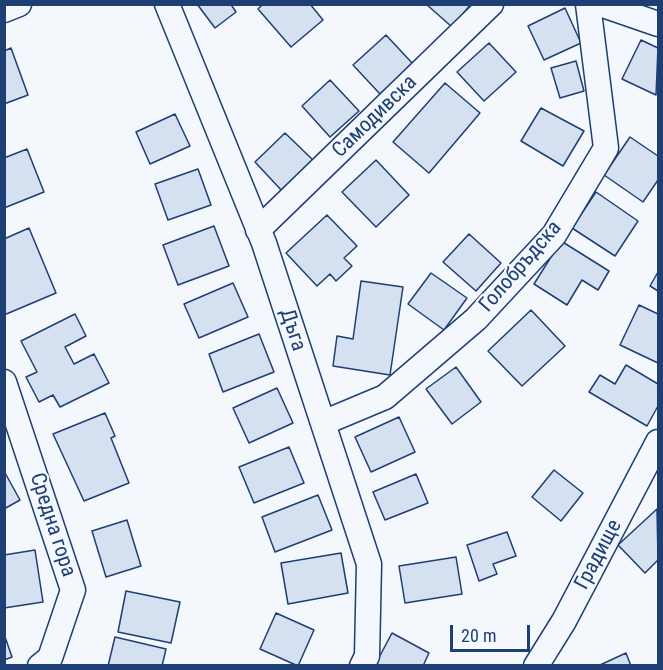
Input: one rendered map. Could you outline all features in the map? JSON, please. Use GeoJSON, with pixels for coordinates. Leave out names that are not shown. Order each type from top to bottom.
{"type":"FeatureCollection","features":[{"type":"Feature","properties":{"kind":"street"},"geometry":{"type":"LineString","coordinates":[[5,9],[19,4]]}},
{"type":"Feature","properties":{"kind":"street","name":"Дъга"},"geometry":{"type":"LineString","coordinates":[[167,4],[258,230],[369,564],[367,656],[362,666]]}},
{"type":"Feature","properties":{"kind":"street","name":"Самодивска"},"geometry":{"type":"LineString","coordinates":[[258,230],[491,4]]}},
{"type":"Feature","properties":{"kind":"street","name":"Голобръдска"},"geometry":{"type":"LineString","coordinates":[[323,423],[386,397],[476,319],[554,235],[606,148],[588,4]]}},
{"type":"Feature","properties":{"kind":"street"},"geometry":{"type":"LineString","coordinates":[[600,4],[658,24]]}},
{"type":"Feature","properties":{"kind":"street","name":"Средна гора"},"geometry":{"type":"LineString","coordinates":[[4,382],[73,590],[50,658],[40,666]]}},
{"type":"Feature","properties":{"kind":"street","name":"Градище"},"geometry":{"type":"LineString","coordinates":[[536,666],[564,621],[658,442]]}},
{"type":"Feature","properties":{"kind":"building"},"geometry":{"type":"Polygon","coordinates":[[[197,4],[234,4],[232,6],[236,12],[215,28],[197,4]]]}},
{"type":"Feature","properties":{"kind":"building"},"geometry":{"type":"Polygon","coordinates":[[[263,4],[310,4],[323,20],[291,47],[258,9],[263,4]]]}},
{"type":"Feature","properties":{"kind":"building"},"geometry":{"type":"Polygon","coordinates":[[[426,4],[471,4],[452,27],[426,4]]]}},
{"type":"Feature","properties":{"kind":"building"},"geometry":{"type":"Polygon","coordinates":[[[565,8],[581,43],[544,60],[528,26],[565,8]]]}},
{"type":"Feature","properties":{"kind":"building"},"geometry":{"type":"Polygon","coordinates":[[[386,35],[413,64],[380,94],[353,65],[386,35]]]}},
{"type":"Feature","properties":{"kind":"building"},"geometry":{"type":"Polygon","coordinates":[[[641,40],[658,48],[656,95],[622,79],[641,40]]]}},
{"type":"Feature","properties":{"kind":"building"},"geometry":{"type":"Polygon","coordinates":[[[489,43],[516,72],[484,101],[457,72],[489,43]]]}},
{"type":"Feature","properties":{"kind":"building"},"geometry":{"type":"Polygon","coordinates":[[[11,48],[28,95],[4,104],[4,51],[11,48]]]}},
{"type":"Feature","properties":{"kind":"building"},"geometry":{"type":"Polygon","coordinates":[[[576,61],[584,91],[560,98],[551,68],[576,61]]]}},
{"type":"Feature","properties":{"kind":"building"},"geometry":{"type":"Polygon","coordinates":[[[330,80],[359,111],[330,137],[302,106],[330,80]]]}},
{"type":"Feature","properties":{"kind":"building"},"geometry":{"type":"Polygon","coordinates":[[[445,83],[480,113],[429,173],[393,142],[445,83]]]}},
{"type":"Feature","properties":{"kind":"building"},"geometry":{"type":"Polygon","coordinates":[[[541,108],[584,131],[563,166],[521,141],[541,108]]]}},
{"type":"Feature","properties":{"kind":"building"},"geometry":{"type":"Polygon","coordinates":[[[175,114],[190,146],[150,164],[136,132],[175,114]]]}},
{"type":"Feature","properties":{"kind":"building"},"geometry":{"type":"Polygon","coordinates":[[[285,133],[314,161],[283,192],[255,162],[285,133]]]}},
{"type":"Feature","properties":{"kind":"building"},"geometry":{"type":"Polygon","coordinates":[[[630,137],[658,156],[658,180],[643,202],[604,175],[630,137]]]}},
{"type":"Feature","properties":{"kind":"building"},"geometry":{"type":"Polygon","coordinates":[[[27,149],[44,192],[4,208],[4,158],[27,149]]]}},
{"type":"Feature","properties":{"kind":"building"},"geometry":{"type":"Polygon","coordinates":[[[376,160],[409,195],[376,227],[342,192],[376,160]]]}},
{"type":"Feature","properties":{"kind":"building"},"geometry":{"type":"Polygon","coordinates":[[[198,169],[211,205],[168,220],[155,184],[198,169]]]}},
{"type":"Feature","properties":{"kind":"building"},"geometry":{"type":"Polygon","coordinates":[[[596,192],[638,221],[615,256],[572,228],[596,192]]]}},
{"type":"Feature","properties":{"kind":"building"},"geometry":{"type":"Polygon","coordinates":[[[327,215],[357,246],[344,258],[352,266],[336,281],[330,274],[317,286],[286,253],[327,215]]]}},
{"type":"Feature","properties":{"kind":"building"},"geometry":{"type":"Polygon","coordinates":[[[214,226],[229,266],[178,285],[163,245],[214,226]]]}},
{"type":"Feature","properties":{"kind":"building"},"geometry":{"type":"Polygon","coordinates":[[[29,228],[56,293],[4,315],[4,239],[29,228]]]}},
{"type":"Feature","properties":{"kind":"building"},"geometry":{"type":"Polygon","coordinates":[[[469,234],[501,263],[476,291],[443,262],[469,234]]]}},
{"type":"Feature","properties":{"kind":"building"},"geometry":{"type":"Polygon","coordinates":[[[561,241],[609,271],[598,290],[582,280],[567,305],[534,284],[561,241]]]}},
{"type":"Feature","properties":{"kind":"building"},"geometry":{"type":"Polygon","coordinates":[[[658,272],[658,291],[650,286],[658,272]]]}},
{"type":"Feature","properties":{"kind":"building"},"geometry":{"type":"Polygon","coordinates":[[[431,273],[467,298],[444,330],[408,304],[431,273]]]}},
{"type":"Feature","properties":{"kind":"building"},"geometry":{"type":"Polygon","coordinates":[[[361,281],[403,287],[390,375],[333,366],[337,336],[353,339],[361,281]]]}},
{"type":"Feature","properties":{"kind":"building"},"geometry":{"type":"Polygon","coordinates":[[[233,283],[248,317],[199,338],[184,304],[233,283]]]}},
{"type":"Feature","properties":{"kind":"building"},"geometry":{"type":"Polygon","coordinates":[[[639,305],[658,314],[658,363],[620,345],[639,305]]]}},
{"type":"Feature","properties":{"kind":"building"},"geometry":{"type":"Polygon","coordinates":[[[531,310],[565,346],[522,386],[488,351],[531,310]]]}},
{"type":"Feature","properties":{"kind":"building"},"geometry":{"type":"Polygon","coordinates":[[[75,314],[86,336],[65,347],[74,364],[94,354],[109,383],[60,407],[53,395],[39,402],[26,377],[37,372],[21,341],[75,314]]]}},
{"type":"Feature","properties":{"kind":"building"},"geometry":{"type":"Polygon","coordinates":[[[259,334],[274,372],[223,392],[209,354],[259,334]]]}},
{"type":"Feature","properties":{"kind":"building"},"geometry":{"type":"Polygon","coordinates":[[[626,365],[658,384],[658,406],[647,426],[589,392],[600,375],[615,384],[626,365]]]}},
{"type":"Feature","properties":{"kind":"building"},"geometry":{"type":"Polygon","coordinates":[[[456,367],[481,402],[452,424],[426,389],[456,367]]]}},
{"type":"Feature","properties":{"kind":"building"},"geometry":{"type":"Polygon","coordinates":[[[277,388],[293,423],[249,443],[233,408],[277,388]]]}},
{"type":"Feature","properties":{"kind":"building"},"geometry":{"type":"Polygon","coordinates":[[[105,413],[115,436],[111,438],[129,483],[84,501],[53,434],[105,413]]]}},
{"type":"Feature","properties":{"kind":"building"},"geometry":{"type":"Polygon","coordinates":[[[399,417],[415,452],[371,472],[355,437],[399,417]]]}},
{"type":"Feature","properties":{"kind":"building"},"geometry":{"type":"Polygon","coordinates":[[[289,447],[304,483],[254,503],[239,467],[289,447]]]}},
{"type":"Feature","properties":{"kind":"building"},"geometry":{"type":"Polygon","coordinates":[[[554,470],[583,493],[561,521],[532,497],[554,470]]]}},
{"type":"Feature","properties":{"kind":"building"},"geometry":{"type":"Polygon","coordinates":[[[4,471],[20,500],[4,509],[4,471]]]}},
{"type":"Feature","properties":{"kind":"building"},"geometry":{"type":"Polygon","coordinates":[[[416,474],[428,503],[385,520],[373,492],[416,474]]]}},
{"type":"Feature","properties":{"kind":"building"},"geometry":{"type":"Polygon","coordinates":[[[318,495],[332,530],[275,552],[262,517],[318,495]]]}},
{"type":"Feature","properties":{"kind":"building"},"geometry":{"type":"Polygon","coordinates":[[[657,509],[658,560],[645,573],[618,545],[657,509]]]}},
{"type":"Feature","properties":{"kind":"building"},"geometry":{"type":"Polygon","coordinates":[[[127,520],[141,566],[106,577],[92,531],[127,520]]]}},
{"type":"Feature","properties":{"kind":"building"},"geometry":{"type":"Polygon","coordinates":[[[507,532],[516,556],[493,564],[497,574],[479,581],[467,545],[507,532]]]}},
{"type":"Feature","properties":{"kind":"building"},"geometry":{"type":"Polygon","coordinates":[[[35,550],[43,602],[4,608],[4,555],[35,550]]]}},
{"type":"Feature","properties":{"kind":"building"},"geometry":{"type":"Polygon","coordinates":[[[341,553],[348,593],[288,604],[281,563],[341,553]]]}},
{"type":"Feature","properties":{"kind":"building"},"geometry":{"type":"Polygon","coordinates":[[[456,557],[462,594],[405,603],[399,566],[456,557]]]}},
{"type":"Feature","properties":{"kind":"building"},"geometry":{"type":"Polygon","coordinates":[[[126,591],[180,602],[171,643],[118,632],[126,591]]]}},
{"type":"Feature","properties":{"kind":"building"},"geometry":{"type":"Polygon","coordinates":[[[276,613],[314,630],[298,666],[260,649],[276,613]]]}},
{"type":"Feature","properties":{"kind":"building"},"geometry":{"type":"Polygon","coordinates":[[[392,633],[429,653],[423,666],[375,665],[392,633]]]}},
{"type":"Feature","properties":{"kind":"building"},"geometry":{"type":"Polygon","coordinates":[[[4,634],[12,657],[4,660],[4,634]]]}},
{"type":"Feature","properties":{"kind":"building"},"geometry":{"type":"Polygon","coordinates":[[[115,637],[166,649],[162,666],[108,666],[115,637]]]}},
{"type":"Feature","properties":{"kind":"building"},"geometry":{"type":"Polygon","coordinates":[[[626,653],[631,666],[600,666],[600,665],[626,653]]]}}]}
